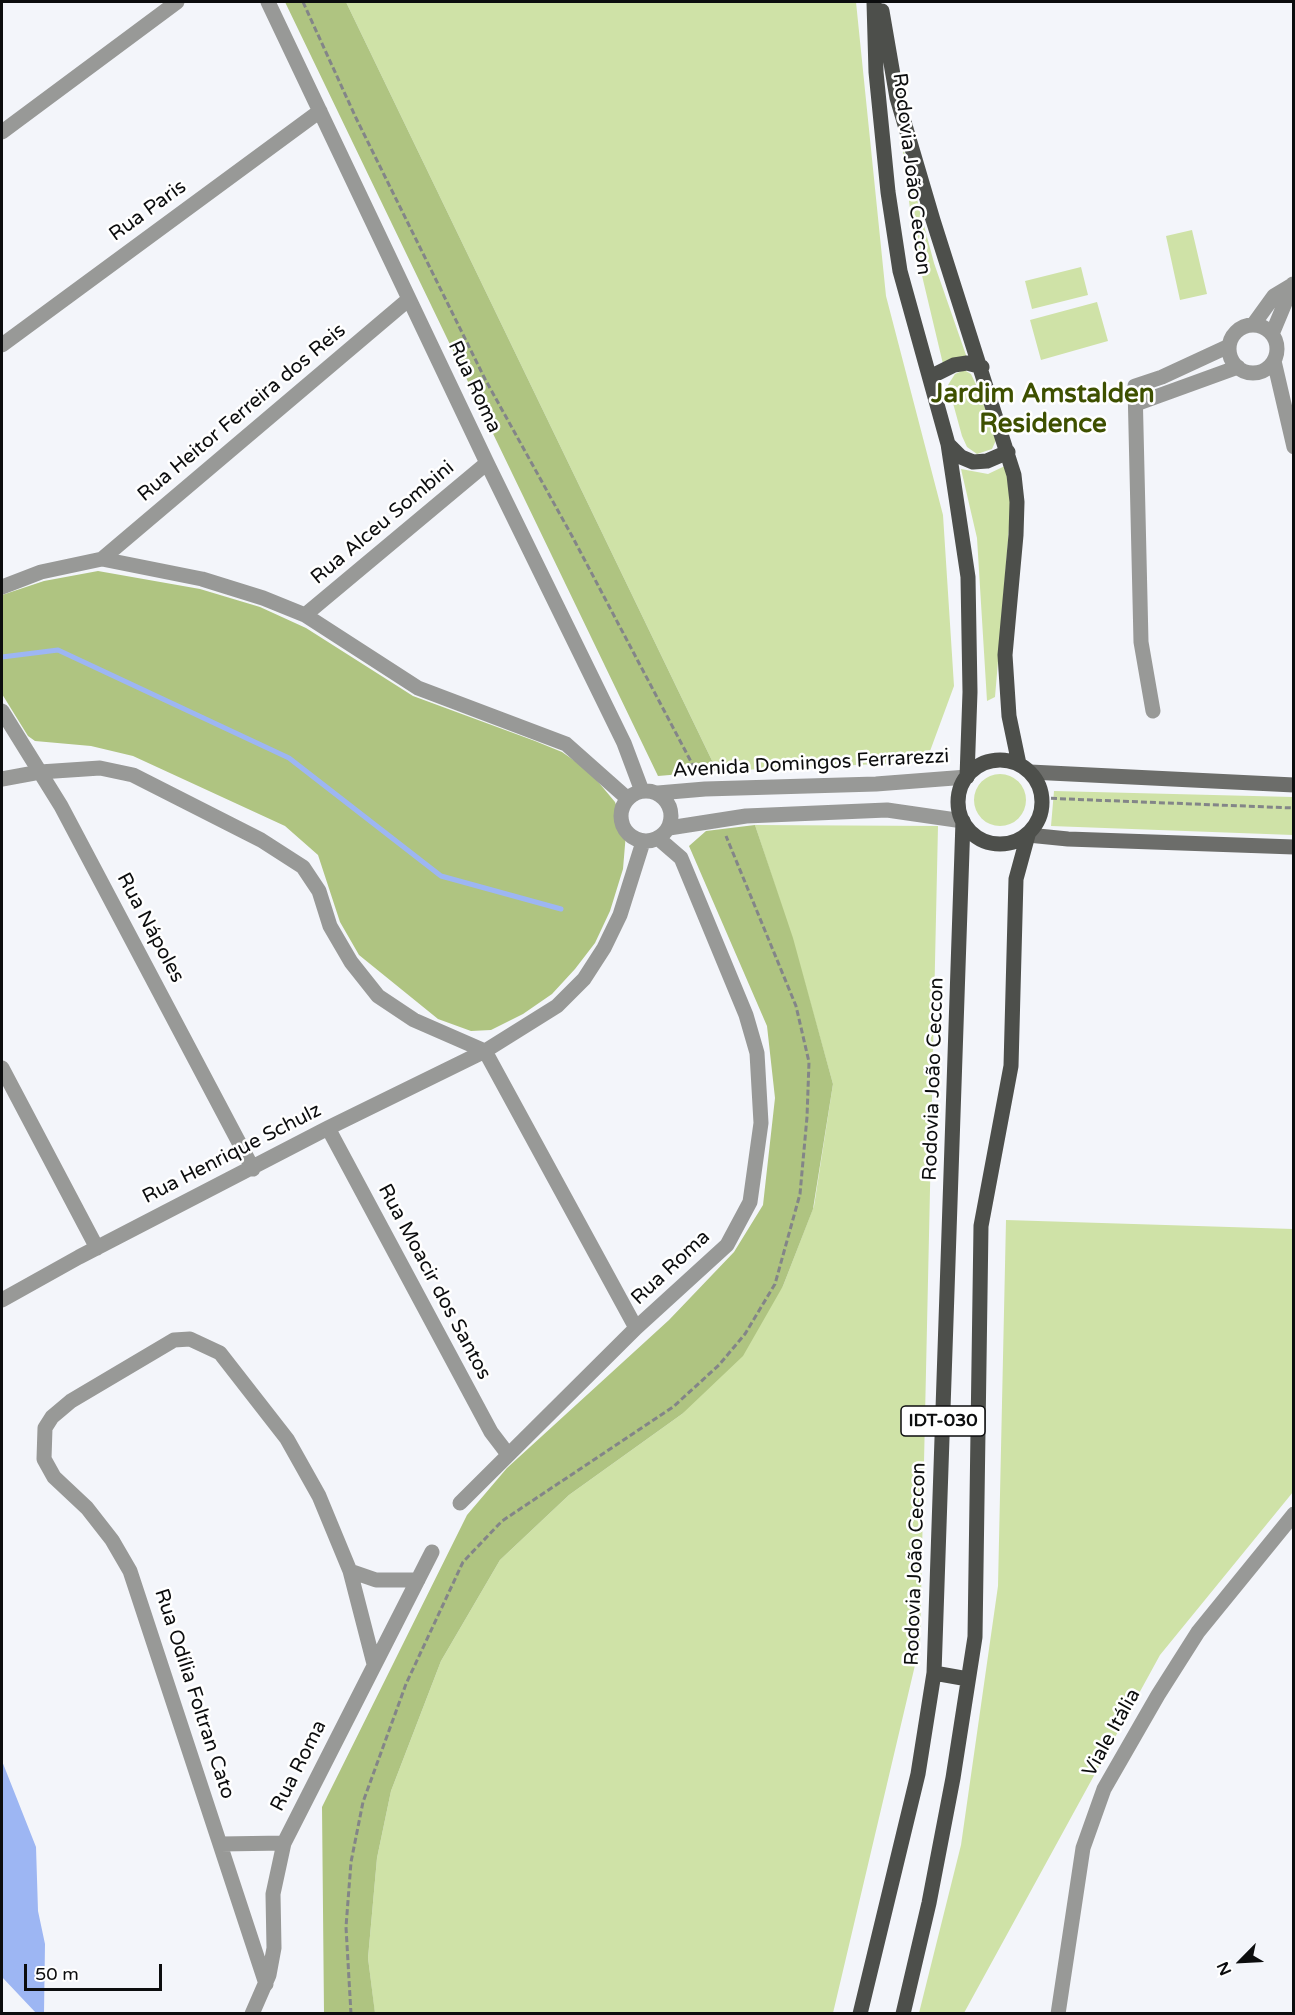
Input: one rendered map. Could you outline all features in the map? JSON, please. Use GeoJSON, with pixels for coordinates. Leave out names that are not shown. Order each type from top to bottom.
{"type":"FeatureCollection","features":[{"type":"Feature","properties":{"kind":"main road","name":"Rodovia João Ceccon"},"geometry":{"type":"LineString","coordinates":[[874,2],[876,72],[888,192],[906,297],[932,376],[948,444],[968,577],[970,692],[967,777]]}},
{"type":"Feature","properties":{"kind":"main road"},"geometry":{"type":"LineString","coordinates":[[880,2],[897,98],[933,220],[1008,452],[1017,502],[1005,655],[1009,716],[1025,768],[1039,786],[1042,798],[1041,811],[1028,835]]}},
{"type":"Feature","properties":{"kind":"main road"},"geometry":{"type":"LineString","coordinates":[[932,376],[954,365],[966,363],[982,367]]}},
{"type":"Feature","properties":{"kind":"main road"},"geometry":{"type":"LineString","coordinates":[[948,444],[961,457],[973,462],[987,461],[1008,452]]}},
{"type":"Feature","properties":{"kind":"main road"},"geometry":{"type":"LineString","coordinates":[[1293,785],[1025,768],[997,760],[975,768],[967,777],[959,798],[963,821],[976,835],[993,843],[1006,843],[1028,835],[1068,839],[1293,847]]}},
{"type":"Feature","properties":{"kind":"main road","name":"Rodovia João Ceccon"},"geometry":{"type":"LineString","coordinates":[[860,2013],[918,1773],[934,1673],[963,821]]}},
{"type":"Feature","properties":{"kind":"main road","name":"IDT-030"},"geometry":{"type":"LineString","coordinates":[[903,2013],[929,1903],[953,1778],[975,1637],[981,1226],[1011,1066],[1016,879],[1028,835]]}},
{"type":"Feature","properties":{"kind":"main road"},"geometry":{"type":"LineString","coordinates":[[934,1673],[968,1679]]}},
{"type":"Feature","properties":{"kind":"street"},"geometry":{"type":"LineString","coordinates":[[2,132],[177,2]]}},
{"type":"Feature","properties":{"kind":"street","name":"Rua Roma"},"geometry":{"type":"LineString","coordinates":[[268,2],[487,464],[624,743],[650,792],[671,809],[664,833],[681,858],[746,1015],[757,1053],[761,1123],[750,1202],[727,1245],[636,1328],[507,1453],[460,1503]]}},
{"type":"Feature","properties":{"kind":"street","name":"Rua Paris"},"geometry":{"type":"LineString","coordinates":[[2,345],[320,111]]}},
{"type":"Feature","properties":{"kind":"street"},"geometry":{"type":"LineString","coordinates":[[1274,362],[1261,372],[1253,373],[1238,367],[1230,354],[1229,346],[1235,333],[1253,325],[1274,296],[1293,284]]}},
{"type":"Feature","properties":{"kind":"street"},"geometry":{"type":"LineString","coordinates":[[1272,334],[1293,284]]}},
{"type":"Feature","properties":{"kind":"street","name":"Rua Heitor Ferreira dos Reis"},"geometry":{"type":"LineString","coordinates":[[102,559],[409,299]]}},
{"type":"Feature","properties":{"kind":"street"},"geometry":{"type":"LineString","coordinates":[[1253,325],[1261,326],[1272,334],[1277,347],[1274,362],[1293,447]]}},
{"type":"Feature","properties":{"kind":"street"},"geometry":{"type":"LineString","coordinates":[[1153,711],[1141,642],[1135,386],[1162,377],[1229,346]]}},
{"type":"Feature","properties":{"kind":"street"},"geometry":{"type":"LineString","coordinates":[[1136,404],[1238,367]]}},
{"type":"Feature","properties":{"kind":"street","name":"Rua Alceu Sombini"},"geometry":{"type":"LineString","coordinates":[[305,615],[487,464]]}},
{"type":"Feature","properties":{"kind":"street"},"geometry":{"type":"LineString","coordinates":[[2,587],[41,572],[102,559],[202,579],[263,598],[305,615],[418,688],[566,744],[628,799]]}},
{"type":"Feature","properties":{"kind":"street","name":"Rua Nápoles"},"geometry":{"type":"LineString","coordinates":[[2,711],[62,806],[253,1169]]}},
{"type":"Feature","properties":{"kind":"street"},"geometry":{"type":"LineString","coordinates":[[2,779],[40,771],[100,768],[134,775],[281,851],[303,867],[319,891],[330,926],[351,962],[378,996],[414,1020],[485,1051],[636,1328]]}},
{"type":"Feature","properties":{"kind":"street","name":"Avenida Domingos Ferrarezzi"},"geometry":{"type":"LineString","coordinates":[[650,792],[876,784],[967,777]]}},
{"type":"Feature","properties":{"kind":"street"},"geometry":{"type":"LineString","coordinates":[[650,792],[628,799],[621,813],[621,821],[629,835],[643,842],[664,833],[746,816],[887,810],[963,821]]}},
{"type":"Feature","properties":{"kind":"street","name":"Rua Henrique Schulz"},"geometry":{"type":"LineString","coordinates":[[2,1300],[328,1128],[485,1051],[557,1006],[584,979],[604,948],[620,915],[643,842]]}},
{"type":"Feature","properties":{"kind":"street"},"geometry":{"type":"LineString","coordinates":[[2,1068],[97,1248]]}},
{"type":"Feature","properties":{"kind":"street","name":"Rua Moacir dos Santos"},"geometry":{"type":"LineString","coordinates":[[328,1128],[491,1432],[507,1453]]}},
{"type":"Feature","properties":{"kind":"street","name":"Rua Odília Foltran Cato"},"geometry":{"type":"LineString","coordinates":[[266,1984],[130,1571],[112,1540],[87,1508],[48,1469],[44,1460],[45,1428],[52,1417],[70,1401],[174,1340],[190,1339],[203,1343],[220,1353],[287,1439],[319,1496],[350,1571]]}},
{"type":"Feature","properties":{"kind":"street","name":"Viale Itália"},"geometry":{"type":"LineString","coordinates":[[1058,2013],[1083,1848],[1104,1789],[1158,1695],[1198,1632],[1293,1514]]}},
{"type":"Feature","properties":{"kind":"street","name":"Rua Roma"},"geometry":{"type":"LineString","coordinates":[[252,2013],[266,1984],[274,1948],[273,1894],[284,1844],[432,1552]]}},
{"type":"Feature","properties":{"kind":"street"},"geometry":{"type":"LineString","coordinates":[[350,1571],[376,1580],[418,1580]]}},
{"type":"Feature","properties":{"kind":"street"},"geometry":{"type":"LineString","coordinates":[[350,1571],[374,1664]]}},
{"type":"Feature","properties":{"kind":"street"},"geometry":{"type":"LineString","coordinates":[[220,1844],[284,1844]]}},
{"type":"Feature","properties":{"kind":"street"},"geometry":{"type":"LineString","coordinates":[[253,1941],[274,1934]]}},
{"type":"Feature","properties":{"kind":"path"},"geometry":{"type":"LineString","coordinates":[[1042,798],[1293,808]]}},
{"type":"Feature","properties":{"kind":"green space"},"geometry":{"type":"Polygon","coordinates":[[[285,2],[346,2],[717,771],[658,776],[285,2]]]}},
{"type":"Feature","properties":{"kind":"green space"},"geometry":{"type":"Polygon","coordinates":[[[346,2],[856,2],[886,296],[943,515],[954,686],[926,762],[717,771],[346,2]]]}},
{"type":"Feature","properties":{"kind":"green space"},"geometry":{"type":"Polygon","coordinates":[[[902,143],[934,263],[967,358],[943,364],[914,242],[902,143]]]}},
{"type":"Feature","properties":{"kind":"green space"},"geometry":{"type":"Polygon","coordinates":[[[1192,230],[1207,294],[1180,300],[1166,236],[1192,230]]]}},
{"type":"Feature","properties":{"kind":"green space"},"geometry":{"type":"Polygon","coordinates":[[[1081,267],[1088,295],[1032,309],[1025,281],[1081,267]]]}},
{"type":"Feature","properties":{"kind":"green space"},"geometry":{"type":"Polygon","coordinates":[[[1097,302],[1108,341],[1041,360],[1030,320],[1097,302]]]}},
{"type":"Feature","properties":{"kind":"green space"},"geometry":{"type":"Polygon","coordinates":[[[964,370],[971,374],[979,391],[996,440],[992,449],[977,454],[967,447],[962,436],[948,385],[955,374],[964,370]]]}},
{"type":"Feature","properties":{"kind":"green space"},"geometry":{"type":"Polygon","coordinates":[[[1007,465],[1011,502],[995,697],[987,701],[977,538],[961,469],[988,474],[1007,465]]]}},
{"type":"Feature","properties":{"kind":"green space"},"geometry":{"type":"Polygon","coordinates":[[[98,571],[200,589],[260,607],[306,628],[413,696],[562,752],[589,771],[615,802],[626,833],[623,869],[610,911],[595,943],[575,969],[552,994],[523,1014],[491,1030],[471,1031],[438,1019],[359,955],[340,922],[318,855],[285,826],[133,756],[91,746],[35,741],[28,736],[2,694],[2,595],[44,581],[98,571]]]}},
{"type":"Feature","properties":{"kind":"green space"},"geometry":{"type":"Polygon","coordinates":[[[995,774],[1005,774],[1019,781],[1026,800],[1019,819],[1005,826],[995,826],[985,822],[978,815],[974,805],[974,795],[978,785],[985,778],[995,774]]]}},
{"type":"Feature","properties":{"kind":"green space"},"geometry":{"type":"Polygon","coordinates":[[[1054,791],[1293,797],[1293,835],[1051,826],[1054,791]]]}},
{"type":"Feature","properties":{"kind":"green space"},"geometry":{"type":"Polygon","coordinates":[[[755,825],[938,826],[920,1644],[833,2013],[375,2014],[368,1958],[377,1858],[391,1791],[441,1661],[500,1560],[569,1495],[682,1414],[783,1286],[814,1206],[833,1084],[793,941],[755,825]]]}},
{"type":"Feature","properties":{"kind":"green space"},"geometry":{"type":"Polygon","coordinates":[[[755,825],[793,938],[833,1084],[813,1209],[783,1286],[743,1356],[682,1414],[569,1495],[500,1560],[441,1661],[391,1791],[377,1858],[368,1958],[375,2013],[324,2013],[322,1807],[467,1515],[507,1468],[669,1320],[734,1252],[763,1205],[775,1098],[767,1026],[689,846],[706,831],[755,825]]]}},
{"type":"Feature","properties":{"kind":"green space"},"geometry":{"type":"Polygon","coordinates":[[[1006,1220],[1293,1229],[1293,1492],[1160,1655],[964,2013],[919,2013],[961,1845],[998,1586],[1006,1220]]]}},
{"type":"Feature","properties":{"kind":"water"},"geometry":{"type":"Polygon","coordinates":[[[2,1761],[36,1847],[38,1911],[45,1944],[44,2013],[36,2013],[2,1977],[2,1761]]]}},
{"type":"Feature","properties":{"kind":"waterway"},"geometry":{"type":"LineString","coordinates":[[2,657],[58,650],[289,758],[441,876],[561,909]]}},
{"type":"Feature","properties":{"kind":"district","name":"Jardim Amstalden Residence"},"geometry":{"type":"Point","coordinates":[1043,410]}}]}
